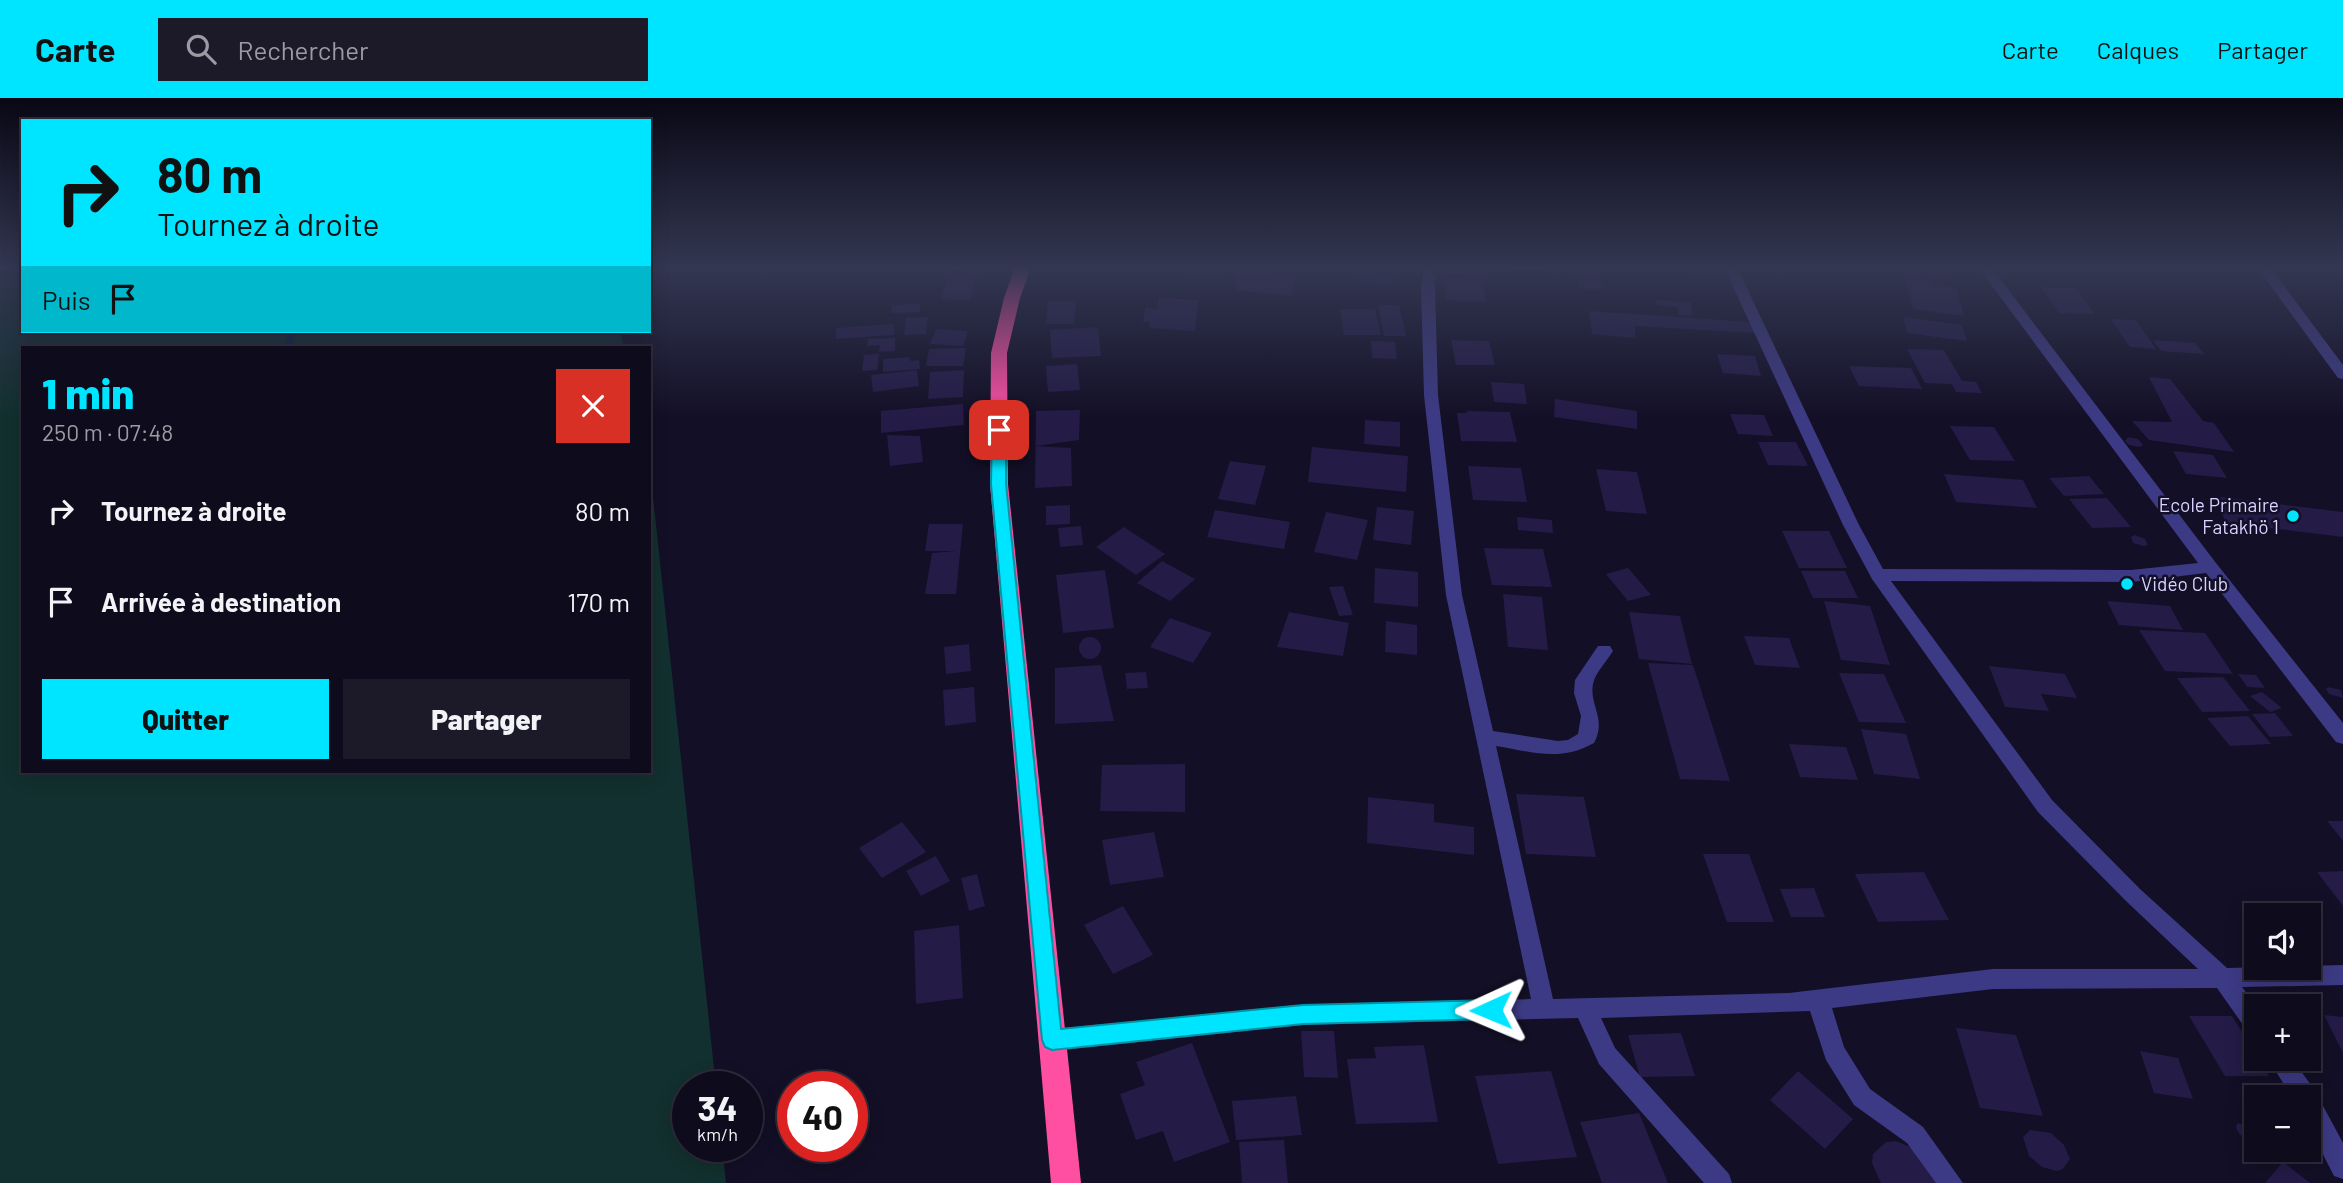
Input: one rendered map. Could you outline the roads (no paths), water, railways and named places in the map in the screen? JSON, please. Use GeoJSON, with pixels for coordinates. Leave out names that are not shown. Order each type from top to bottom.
{"type":"FeatureCollection","features":[{"type":"Feature","properties":{"kind":"highway"},"geometry":{"type":"LineString","coordinates":[[1007,318],[999,354],[999,484],[1066,1183]]}},
{"type":"Feature","properties":{"kind":"street"},"geometry":{"type":"LineString","coordinates":[[1429,318],[1431,395],[1454,595],[1545,1008]]}},
{"type":"Feature","properties":{"kind":"street"},"geometry":{"type":"LineString","coordinates":[[1754,318],[1851,525],[1878,575],[2045,806],[2133,895],[2223,978],[2244,1008]]}},
{"type":"Feature","properties":{"kind":"street"},"geometry":{"type":"LineString","coordinates":[[2022,318],[2210,567],[2343,737]]}},
{"type":"Feature","properties":{"kind":"street"},"geometry":{"type":"LineString","coordinates":[[2301,318],[2343,375]]}},
{"type":"Feature","properties":{"kind":"street"},"geometry":{"type":"LineString","coordinates":[[1878,575],[2105,577],[2210,567]]}},
{"type":"Feature","properties":{"kind":"street"},"geometry":{"type":"LineString","coordinates":[[1485,737],[1558,748],[1571,747],[1587,738],[1590,716],[1583,693],[1584,680],[1604,651]]}},
{"type":"Feature","properties":{"kind":"street"},"geometry":{"type":"LineString","coordinates":[[1052,1040],[1303,1015],[1789,1003],[1993,979],[2343,975]]}},
{"type":"Feature","properties":{"kind":"street"},"geometry":{"type":"LineString","coordinates":[[1818,1000],[1834,1052],[1862,1097],[1915,1135],[1951,1183]]}},
{"type":"Feature","properties":{"kind":"street"},"geometry":{"type":"LineString","coordinates":[[1584,1007],[1607,1056],[1720,1183]]}},
{"type":"Feature","properties":{"kind":"street"},"geometry":{"type":"LineString","coordinates":[[2321,1125],[2343,1167]]}},
{"type":"Feature","properties":{"kind":"waterway"},"geometry":{"type":"LineString","coordinates":[[286,346],[291,333]]}},
{"type":"Feature","properties":{"kind":"place","name":"Ecole Primaire Fatakhö 1"},"geometry":{"type":"Point","coordinates":[2293,516]}},
{"type":"Feature","properties":{"kind":"place","name":"Vidéo Club"},"geometry":{"type":"Point","coordinates":[2127,584]}}]}
